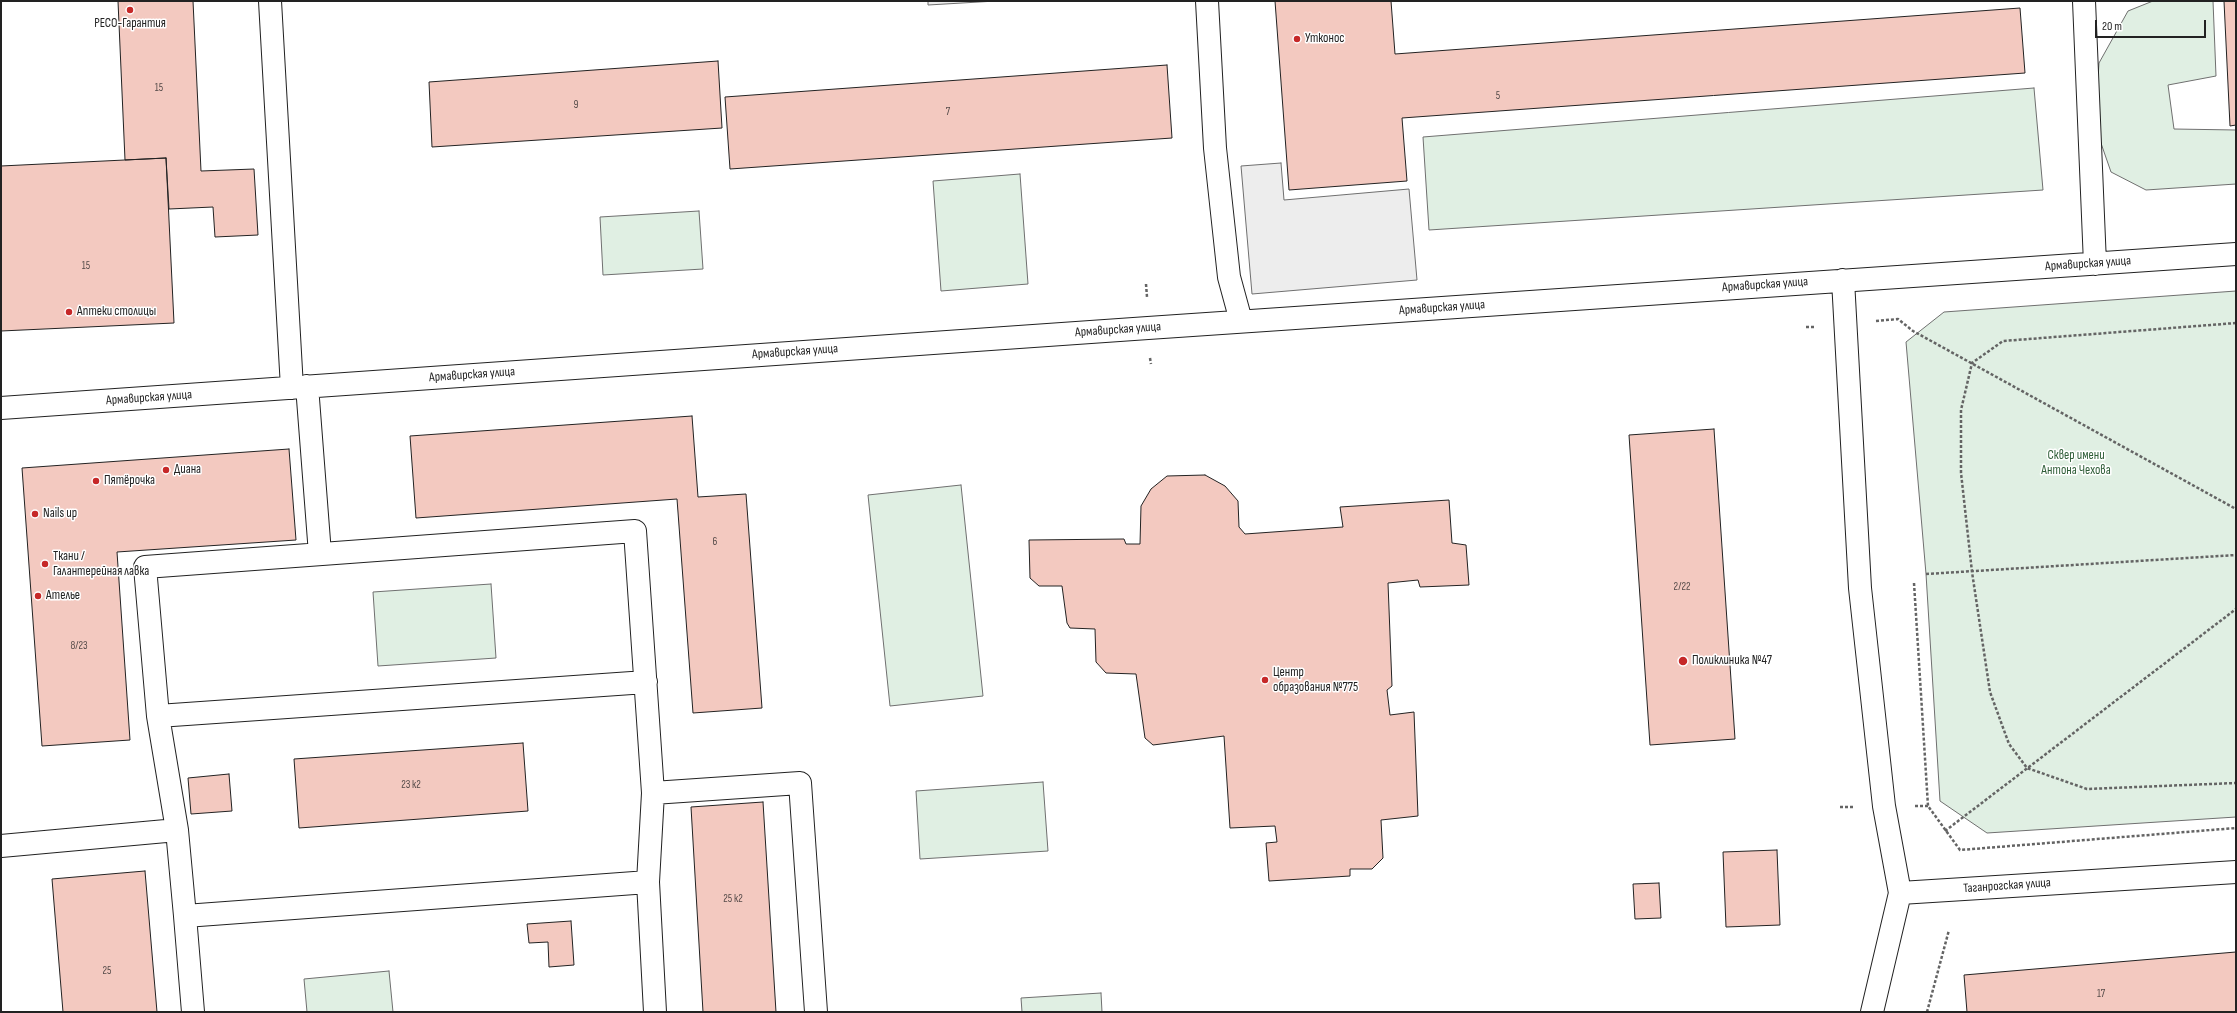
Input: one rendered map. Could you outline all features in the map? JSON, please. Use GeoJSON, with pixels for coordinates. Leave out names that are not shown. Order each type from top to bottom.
{"type":"FeatureCollection","features":[{"type":"Feature","properties":{"kind":"street"},"geometry":{"type":"LineString","coordinates":[[270,1],[300,387],[320,554]]}},
{"type":"Feature","properties":{"kind":"street"},"geometry":{"type":"LineString","coordinates":[[1207,1],[1216,155],[1229,278],[1242,321]]}},
{"type":"Feature","properties":{"kind":"street"},"geometry":{"type":"LineString","coordinates":[[2084,1],[2095,264]]}},
{"type":"Feature","properties":{"kind":"street","name":"Армавирская улица"},"geometry":{"type":"LineString","coordinates":[[1,408],[1242,321],[2236,254]]}},
{"type":"Feature","properties":{"kind":"street"},"geometry":{"type":"LineString","coordinates":[[1843,280],[1860,588],[1884,806],[1900,893],[1872,1012]]}},
{"type":"Feature","properties":{"kind":"street"},"geometry":{"type":"LineString","coordinates":[[193,1012],[177,830],[158,716],[146,567],[635,531],[653,793],[648,882],[656,1012]]}},
{"type":"Feature","properties":{"kind":"street"},"geometry":{"type":"LineString","coordinates":[[158,716],[646,682]]}},
{"type":"Feature","properties":{"kind":"street"},"geometry":{"type":"LineString","coordinates":[[653,793],[800,783],[816,1012]]}},
{"type":"Feature","properties":{"kind":"street"},"geometry":{"type":"LineString","coordinates":[[1,846],[177,830]]}},
{"type":"Feature","properties":{"kind":"street","name":"Таганрогская улица"},"geometry":{"type":"LineString","coordinates":[[1900,893],[2236,872]]}},
{"type":"Feature","properties":{"kind":"street"},"geometry":{"type":"LineString","coordinates":[[185,916],[648,882]]}},
{"type":"Feature","properties":{"kind":"path"},"geometry":{"type":"LineString","coordinates":[[1806,327],[1898,319],[1913,331],[2236,509]]}},
{"type":"Feature","properties":{"kind":"path"},"geometry":{"type":"LineString","coordinates":[[2236,323],[2003,341],[1972,363],[1961,410],[1961,473],[1972,572],[1990,692],[2009,744],[2028,768],[2087,790],[2236,783]]}},
{"type":"Feature","properties":{"kind":"path"},"geometry":{"type":"LineString","coordinates":[[1926,574],[2236,555]]}},
{"type":"Feature","properties":{"kind":"path"},"geometry":{"type":"LineString","coordinates":[[1914,583],[1928,806],[1960,850],[2236,828]]}},
{"type":"Feature","properties":{"kind":"path"},"geometry":{"type":"LineString","coordinates":[[1945,831],[2236,609]]}},
{"type":"Feature","properties":{"kind":"path"},"geometry":{"type":"LineString","coordinates":[[1927,1012],[1949,930]]}},
{"type":"Feature","properties":{"kind":"green space"},"geometry":{"type":"Polygon","coordinates":[[[2153,1],[2213,1],[2216,76],[2168,85],[2174,129],[2236,130],[2236,184],[2146,190],[2111,172],[2095,126],[2099,63],[2128,11],[2153,1]]]}},
{"type":"Feature","properties":{"kind":"green space"},"geometry":{"type":"Polygon","coordinates":[[[2034,88],[2043,190],[1429,230],[1423,137],[2034,88]]]}},
{"type":"Feature","properties":{"kind":"green space"},"geometry":{"type":"Polygon","coordinates":[[[1020,174],[1028,284],[941,291],[933,181],[1020,174]]]}},
{"type":"Feature","properties":{"kind":"green space"},"geometry":{"type":"Polygon","coordinates":[[[699,211],[703,269],[603,275],[600,217],[699,211]]]}},
{"type":"Feature","properties":{"kind":"green space","name":"Сквер имени Антона Чехова"},"geometry":{"type":"Polygon","coordinates":[[[2236,291],[2236,817],[1987,833],[1940,801],[1926,574],[1906,342],[1944,312],[2236,291]]]}},
{"type":"Feature","properties":{"kind":"green space"},"geometry":{"type":"Polygon","coordinates":[[[961,485],[983,696],[890,706],[868,495],[961,485]]]}},
{"type":"Feature","properties":{"kind":"green space"},"geometry":{"type":"Polygon","coordinates":[[[491,584],[496,658],[378,666],[373,592],[491,584]]]}},
{"type":"Feature","properties":{"kind":"green space"},"geometry":{"type":"Polygon","coordinates":[[[1043,782],[1048,851],[920,859],[916,791],[1043,782]]]}},
{"type":"Feature","properties":{"kind":"green space"},"geometry":{"type":"Polygon","coordinates":[[[389,971],[393,1012],[307,1012],[304,979],[389,971]]]}},
{"type":"Feature","properties":{"kind":"green space"},"geometry":{"type":"Polygon","coordinates":[[[1101,993],[1102,1012],[1022,1012],[1021,998],[1101,993]]]}},
{"type":"Feature","properties":{"kind":"shaded area"},"geometry":{"type":"Polygon","coordinates":[[[928,1],[996,1],[928,5],[928,1]]]}},
{"type":"Feature","properties":{"kind":"shaded area"},"geometry":{"type":"Polygon","coordinates":[[[1281,163],[1284,200],[1409,189],[1417,280],[1252,294],[1241,166],[1281,163]]]}},
{"type":"Feature","properties":{"kind":"building"},"geometry":{"type":"Polygon","coordinates":[[[118,1],[193,1],[201,171],[254,169],[258,235],[215,237],[213,207],[169,209],[166,158],[125,160],[118,1]]]}},
{"type":"Feature","properties":{"kind":"building"},"geometry":{"type":"Polygon","coordinates":[[[1275,1],[1391,1],[1395,54],[2020,8],[2025,73],[1402,118],[1407,181],[1289,190],[1275,1]]]}},
{"type":"Feature","properties":{"kind":"building"},"geometry":{"type":"Polygon","coordinates":[[[2224,1],[2236,1],[2236,125],[2230,126],[2224,1]]]}},
{"type":"Feature","properties":{"kind":"building"},"geometry":{"type":"Polygon","coordinates":[[[718,61],[722,128],[432,147],[429,82],[718,61]]]}},
{"type":"Feature","properties":{"kind":"building"},"geometry":{"type":"Polygon","coordinates":[[[1167,65],[1172,138],[730,169],[725,97],[1167,65]]]}},
{"type":"Feature","properties":{"kind":"building"},"geometry":{"type":"Polygon","coordinates":[[[166,158],[174,323],[1,331],[1,166],[166,158]]]}},
{"type":"Feature","properties":{"kind":"building"},"geometry":{"type":"Polygon","coordinates":[[[692,416],[698,497],[746,494],[762,708],[693,713],[677,499],[416,518],[410,436],[692,416]]]}},
{"type":"Feature","properties":{"kind":"building"},"geometry":{"type":"Polygon","coordinates":[[[1714,429],[1735,739],[1650,745],[1629,435],[1714,429]]]}},
{"type":"Feature","properties":{"kind":"building"},"geometry":{"type":"Polygon","coordinates":[[[289,449],[296,540],[117,552],[130,740],[42,746],[22,468],[289,449]]]}},
{"type":"Feature","properties":{"kind":"building","name":"Центр образования №775"},"geometry":{"type":"Polygon","coordinates":[[[1205,475],[1225,486],[1238,501],[1239,527],[1245,534],[1343,527],[1340,507],[1449,500],[1452,543],[1466,545],[1469,585],[1420,587],[1418,580],[1388,583],[1392,686],[1387,690],[1390,715],[1414,712],[1418,816],[1381,820],[1383,858],[1372,869],[1350,869],[1350,876],[1269,881],[1266,843],[1277,842],[1275,826],[1230,828],[1224,736],[1153,745],[1145,738],[1136,674],[1106,673],[1096,662],[1095,629],[1070,628],[1067,623],[1062,586],[1039,586],[1030,578],[1029,540],[1124,539],[1126,544],[1140,544],[1141,506],[1151,489],[1167,476],[1205,475]]]}},
{"type":"Feature","properties":{"kind":"building"},"geometry":{"type":"Polygon","coordinates":[[[523,743],[528,811],[299,828],[294,759],[523,743]]]}},
{"type":"Feature","properties":{"kind":"building"},"geometry":{"type":"Polygon","coordinates":[[[229,774],[232,811],[191,814],[188,778],[229,774]]]}},
{"type":"Feature","properties":{"kind":"building"},"geometry":{"type":"Polygon","coordinates":[[[763,802],[776,1012],[703,1012],[691,807],[763,802]]]}},
{"type":"Feature","properties":{"kind":"building"},"geometry":{"type":"Polygon","coordinates":[[[1777,850],[1780,925],[1726,927],[1723,852],[1777,850]]]}},
{"type":"Feature","properties":{"kind":"building"},"geometry":{"type":"Polygon","coordinates":[[[145,871],[157,1012],[63,1012],[52,879],[145,871]]]}},
{"type":"Feature","properties":{"kind":"building"},"geometry":{"type":"Polygon","coordinates":[[[1659,883],[1661,918],[1635,919],[1633,884],[1659,883]]]}},
{"type":"Feature","properties":{"kind":"building"},"geometry":{"type":"Polygon","coordinates":[[[571,921],[574,965],[549,967],[548,942],[529,943],[527,924],[571,921]]]}},
{"type":"Feature","properties":{"kind":"building"},"geometry":{"type":"Polygon","coordinates":[[[2236,952],[2236,1012],[1967,1012],[1964,975],[2236,952]]]}},
{"type":"Feature","properties":{"kind":"place","name":"РЕСО-Гарантия"},"geometry":{"type":"Point","coordinates":[130,10]}},
{"type":"Feature","properties":{"kind":"place","name":"Утконос"},"geometry":{"type":"Point","coordinates":[1297,39]}},
{"type":"Feature","properties":{"kind":"place","name":"Аптеки столицы"},"geometry":{"type":"Point","coordinates":[69,312]}},
{"type":"Feature","properties":{"kind":"place","name":"Диана"},"geometry":{"type":"Point","coordinates":[166,470]}},
{"type":"Feature","properties":{"kind":"place","name":"Пятёрочка"},"geometry":{"type":"Point","coordinates":[96,481]}},
{"type":"Feature","properties":{"kind":"place","name":"Nails up"},"geometry":{"type":"Point","coordinates":[35,514]}},
{"type":"Feature","properties":{"kind":"place","name":"Ткани / Галантерейная лавка"},"geometry":{"type":"Point","coordinates":[45,564]}},
{"type":"Feature","properties":{"kind":"place","name":"Ателье"},"geometry":{"type":"Point","coordinates":[38,596]}},
{"type":"Feature","properties":{"kind":"place","name":"Поликлиника №47"},"geometry":{"type":"Point","coordinates":[1683,661]}},
{"type":"Feature","properties":{"kind":"place","name":"Центр образования №775"},"geometry":{"type":"Point","coordinates":[1265,680]}}]}
